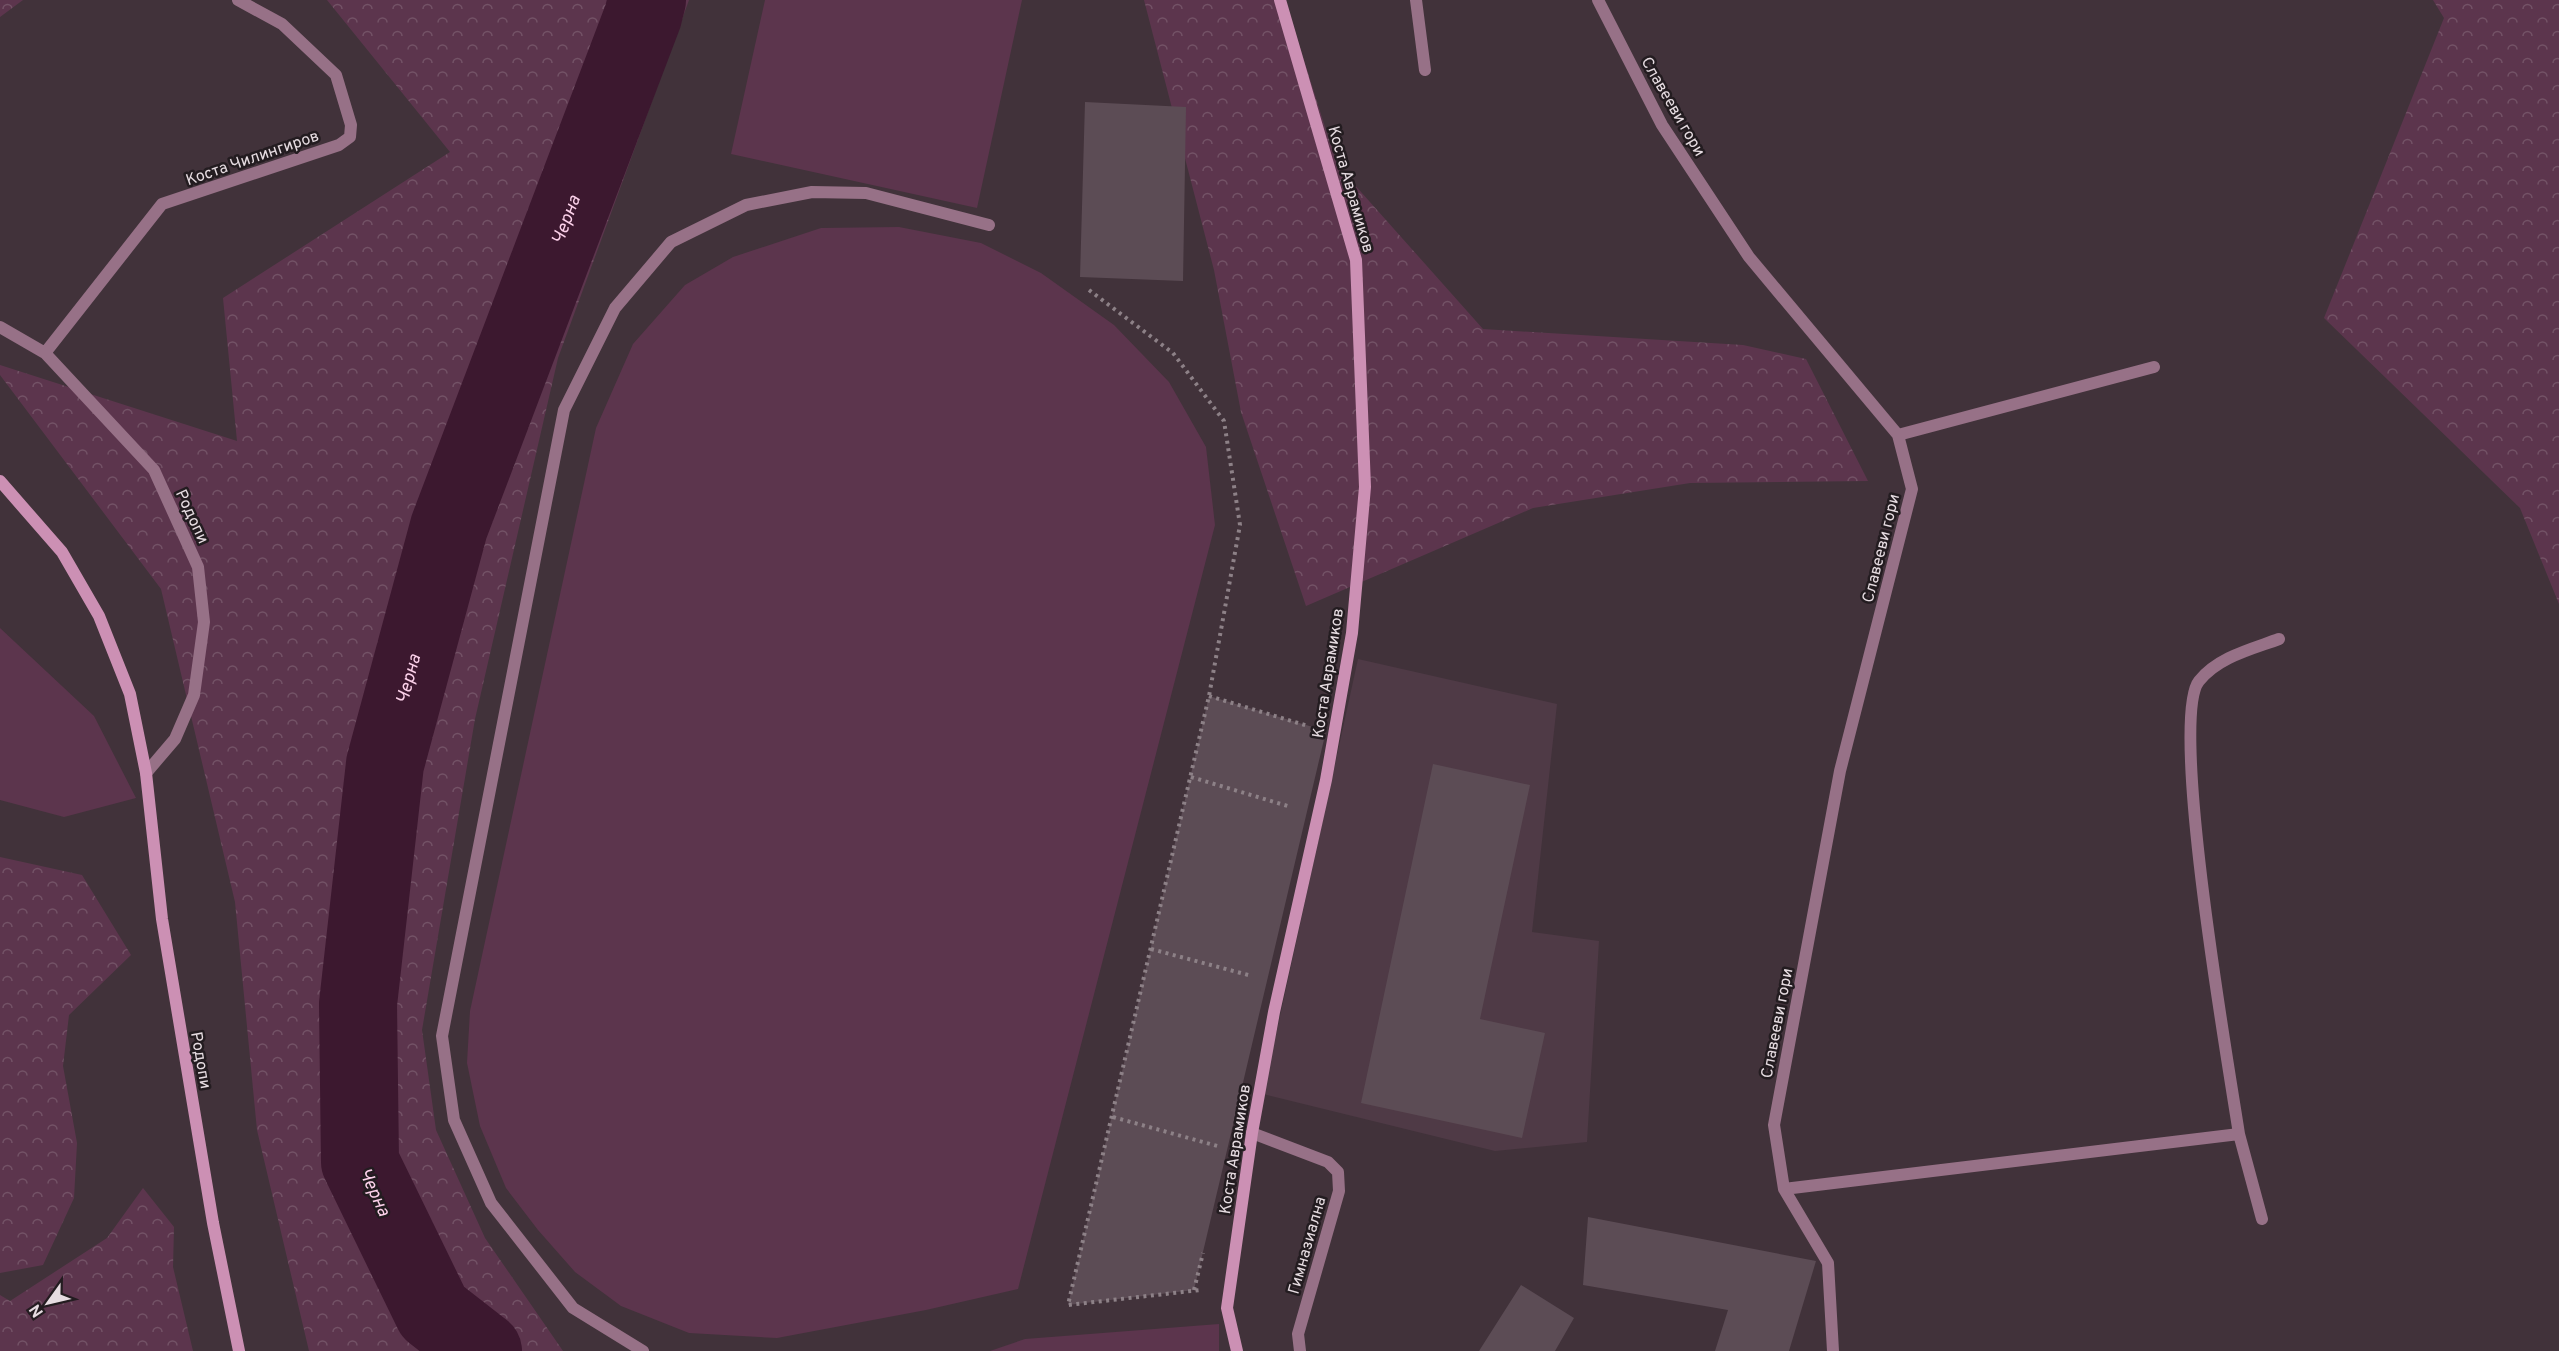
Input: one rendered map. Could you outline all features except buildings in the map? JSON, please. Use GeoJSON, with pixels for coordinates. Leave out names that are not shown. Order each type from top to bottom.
{"type":"FeatureCollection","features":[{"type":"Feature","properties":{"kind":"street","name":"Коста Чилингиров"},"geometry":{"type":"LineString","coordinates":[[45,353],[162,204],[339,145],[350,137],[351,124],[336,75],[282,24],[238,0]]}},
{"type":"Feature","properties":{"kind":"street","name":"Коста Аврамиков"},"geometry":{"type":"LineString","coordinates":[[1237,1351],[1227,1308],[1252,1133],[1274,1012],[1328,769],[1352,633],[1365,487],[1356,260],[1280,0]]}},
{"type":"Feature","properties":{"kind":"street"},"geometry":{"type":"LineString","coordinates":[[1416,0],[1425,70]]}},
{"type":"Feature","properties":{"kind":"street","name":"Славееви гори"},"geometry":{"type":"LineString","coordinates":[[1598,0],[1662,125],[1749,257],[1898,435],[1912,489],[1840,771],[1774,1125],[1784,1189]]}},
{"type":"Feature","properties":{"kind":"street"},"geometry":{"type":"LineString","coordinates":[[643,1351],[573,1308],[523,1248],[490,1203],[454,1120],[442,1036],[564,410],[615,308],[671,242],[746,205],[812,192],[866,194],[990,225]]}},
{"type":"Feature","properties":{"kind":"street","name":"Родопи"},"geometry":{"type":"LineString","coordinates":[[0,327],[45,353],[154,471],[198,567],[204,622],[194,695],[175,739],[146,773]]}},
{"type":"Feature","properties":{"kind":"street"},"geometry":{"type":"LineString","coordinates":[[1898,435],[2154,368]]}},
{"type":"Feature","properties":{"kind":"street","name":"Родопи"},"geometry":{"type":"LineString","coordinates":[[0,481],[62,552],[99,616],[130,694],[146,773],[162,919],[213,1223],[239,1351]]}},
{"type":"Feature","properties":{"kind":"street"},"geometry":{"type":"LineString","coordinates":[[2262,1219],[2239,1134],[2204,902],[2189,748],[2190,704],[2198,681],[2227,658],[2278,639]]}},
{"type":"Feature","properties":{"kind":"street","name":"Гимназиална"},"geometry":{"type":"LineString","coordinates":[[1252,1133],[1328,1162],[1338,1172],[1339,1191],[1298,1334],[1300,1351]]}},
{"type":"Feature","properties":{"kind":"street"},"geometry":{"type":"LineString","coordinates":[[1833,1351],[1828,1263],[1784,1189],[2239,1134]]}},
{"type":"Feature","properties":{"kind":"path"},"geometry":{"type":"LineString","coordinates":[[1089,290],[1173,353],[1224,421],[1240,525],[1209,696],[1068,1305],[1194,1290]]}},
{"type":"Feature","properties":{"kind":"path"},"geometry":{"type":"LineString","coordinates":[[1209,696],[1316,728]]}},
{"type":"Feature","properties":{"kind":"path"},"geometry":{"type":"LineString","coordinates":[[1191,777],[1297,808]]}},
{"type":"Feature","properties":{"kind":"path"},"geometry":{"type":"LineString","coordinates":[[1151,950],[1257,977]]}},
{"type":"Feature","properties":{"kind":"path"},"geometry":{"type":"LineString","coordinates":[[1113,1117],[1228,1148]]}},
{"type":"Feature","properties":{"kind":"shaded area"},"geometry":{"type":"Polygon","coordinates":[[[1358,659],[1557,704],[1532,932],[1599,941],[1587,1142],[1495,1151],[1263,1094],[1358,659]]]}},
{"type":"Feature","properties":{"kind":"green space"},"geometry":{"type":"Polygon","coordinates":[[[0,0],[23,0],[0,17],[0,0]]]}},
{"type":"Feature","properties":{"kind":"green space"},"geometry":{"type":"Polygon","coordinates":[[[327,0],[689,0],[558,358],[475,719],[422,1030],[436,1130],[485,1238],[563,1351],[309,1351],[257,1130],[235,902],[161,589],[0,375],[0,365],[237,441],[223,298],[450,152],[327,0]]]}},
{"type":"Feature","properties":{"kind":"green space"},"geometry":{"type":"Polygon","coordinates":[[[765,0],[1022,0],[977,208],[731,154],[765,0]]]}},
{"type":"Feature","properties":{"kind":"green space"},"geometry":{"type":"Polygon","coordinates":[[[1144,0],[1285,0],[1337,165],[1483,329],[1743,345],[1806,359],[1868,481],[1690,483],[1533,508],[1306,606],[1241,412],[1214,270],[1144,0]]]}},
{"type":"Feature","properties":{"kind":"green space"},"geometry":{"type":"Polygon","coordinates":[[[2433,0],[2559,0],[2559,604],[2520,508],[2324,318],[2444,18],[2433,0]]]}},
{"type":"Feature","properties":{"kind":"green space"},"geometry":{"type":"Polygon","coordinates":[[[899,227],[981,243],[1041,273],[1114,325],[1169,382],[1206,447],[1215,525],[1018,1289],[926,1310],[777,1338],[689,1333],[621,1306],[575,1272],[538,1230],[506,1188],[480,1126],[467,1063],[470,1011],[596,428],[633,344],[685,285],[733,257],[821,228],[899,227]]]}},
{"type":"Feature","properties":{"kind":"green space"},"geometry":{"type":"Polygon","coordinates":[[[0,628],[94,716],[136,798],[64,817],[0,800],[0,628]]]}},
{"type":"Feature","properties":{"kind":"green space"},"geometry":{"type":"Polygon","coordinates":[[[0,857],[82,875],[131,955],[69,1015],[63,1066],[77,1143],[74,1198],[43,1265],[0,1273],[0,857]]]}},
{"type":"Feature","properties":{"kind":"green space"},"geometry":{"type":"Polygon","coordinates":[[[143,1188],[174,1227],[173,1267],[193,1351],[0,1351],[0,1295],[10,1301],[107,1238],[143,1188]]]}},
{"type":"Feature","properties":{"kind":"green space"},"geometry":{"type":"Polygon","coordinates":[[[1219,1324],[1219,1351],[990,1351],[1025,1339],[1219,1324]]]}},
{"type":"Feature","properties":{"kind":"waterway","name":"Черна"},"geometry":{"type":"LineString","coordinates":[[483,1351],[433,1312],[360,1162],[358,1004],[385,764],[449,527],[643,16],[647,0]]}}]}
